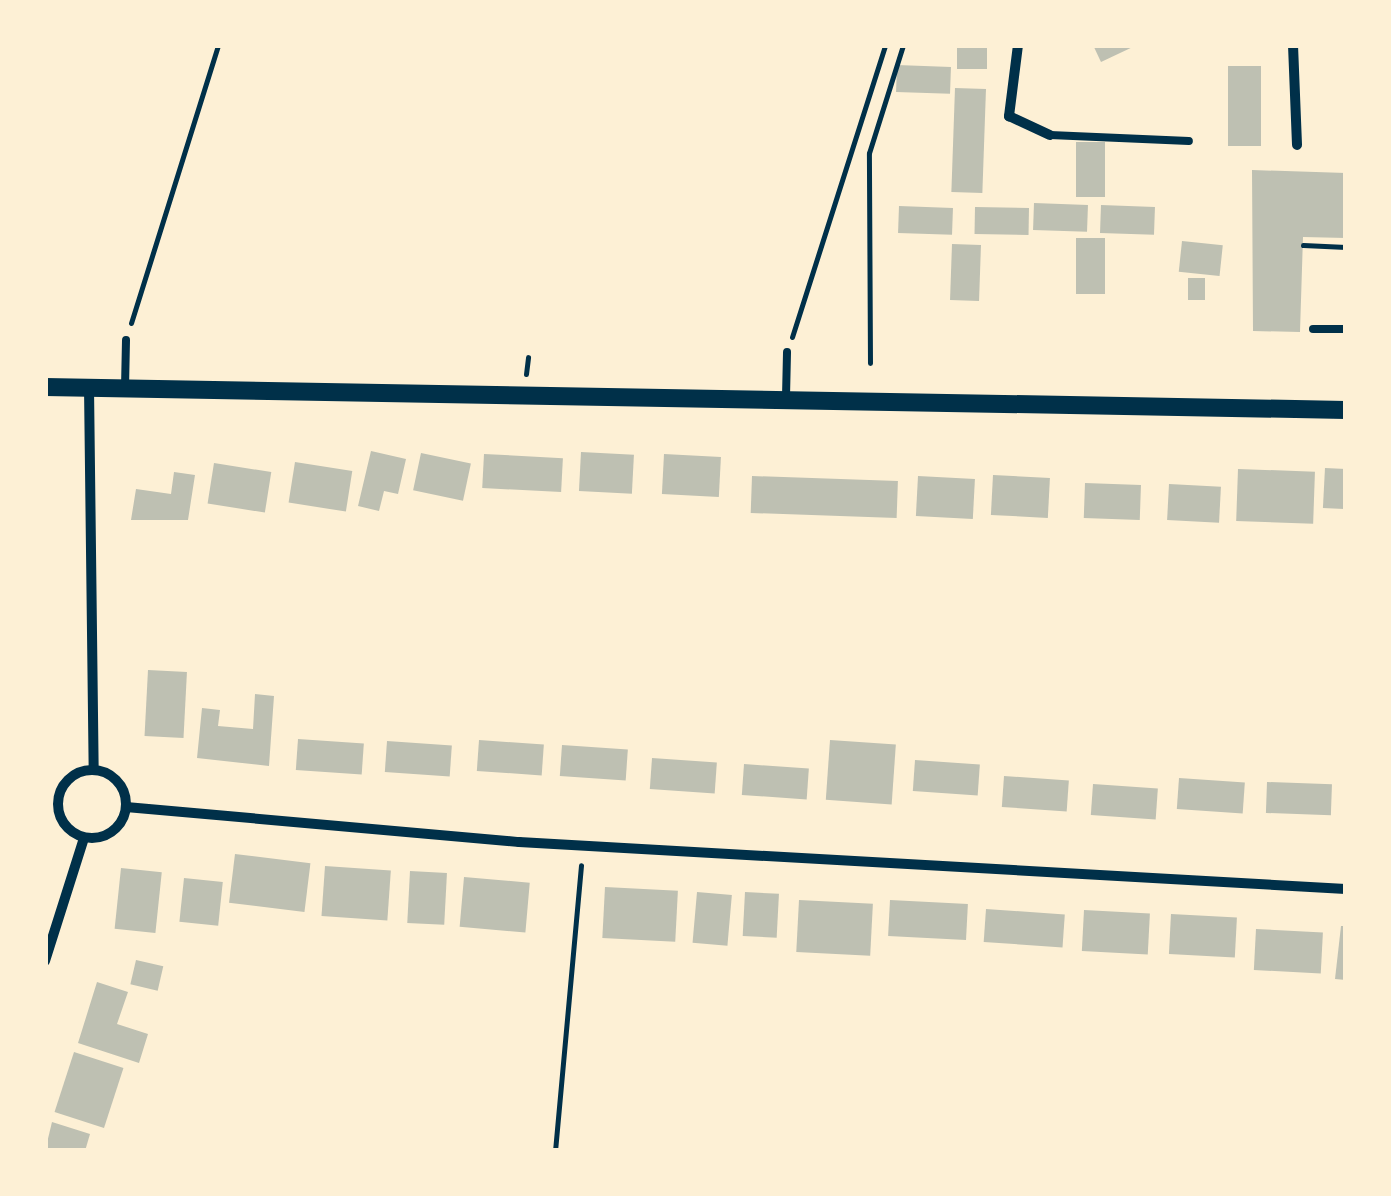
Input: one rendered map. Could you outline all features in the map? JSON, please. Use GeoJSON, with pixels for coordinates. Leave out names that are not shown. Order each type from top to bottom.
{"type":"FeatureCollection","features":[{"type":"Feature","properties":{"kind":"street"},"geometry":{"type":"LineString","coordinates":[[1018,45],[1009,116],[1050,135]]}},
{"type":"Feature","properties":{"kind":"street"},"geometry":{"type":"LineString","coordinates":[[1294,45],[1298,144]]}},
{"type":"Feature","properties":{"kind":"street"},"geometry":{"type":"LineString","coordinates":[[45,387],[1346,410]]}},
{"type":"Feature","properties":{"kind":"street"},"geometry":{"type":"LineString","coordinates":[[89,387],[94,770]]}},
{"type":"Feature","properties":{"kind":"street"},"geometry":{"type":"LineString","coordinates":[[94,770],[121,786],[126,806],[117,828],[84,838],[64,825],[51,803],[65,782],[94,770]]}},
{"type":"Feature","properties":{"kind":"street"},"geometry":{"type":"LineString","coordinates":[[126,806],[582,846],[1346,890]]}},
{"type":"Feature","properties":{"kind":"street"},"geometry":{"type":"LineString","coordinates":[[45,961],[84,838]]}},
{"type":"Feature","properties":{"kind":"lane"},"geometry":{"type":"LineString","coordinates":[[1050,135],[1189,141]]}},
{"type":"Feature","properties":{"kind":"lane"},"geometry":{"type":"LineString","coordinates":[[1313,329],[1346,329]]}},
{"type":"Feature","properties":{"kind":"lane"},"geometry":{"type":"LineString","coordinates":[[124,388],[126,340]]}},
{"type":"Feature","properties":{"kind":"lane"},"geometry":{"type":"LineString","coordinates":[[786,401],[787,352]]}},
{"type":"Feature","properties":{"kind":"path"},"geometry":{"type":"LineString","coordinates":[[126,340],[218,45]]}},
{"type":"Feature","properties":{"kind":"path"},"geometry":{"type":"LineString","coordinates":[[787,352],[885,45]]}},
{"type":"Feature","properties":{"kind":"path"},"geometry":{"type":"LineString","coordinates":[[870,363],[869,154],[903,45]]}},
{"type":"Feature","properties":{"kind":"path"},"geometry":{"type":"LineString","coordinates":[[1303,245],[1346,246]]}},
{"type":"Feature","properties":{"kind":"path"},"geometry":{"type":"LineString","coordinates":[[555,1151],[582,846]]}},
{"type":"Feature","properties":{"kind":"building"},"geometry":{"type":"Polygon","coordinates":[[[957,45],[987,45],[987,69],[957,69],[957,45]]]}},
{"type":"Feature","properties":{"kind":"building"},"geometry":{"type":"Polygon","coordinates":[[[1093,45],[1137,45],[1101,62],[1093,45]]]}},
{"type":"Feature","properties":{"kind":"building"},"geometry":{"type":"Polygon","coordinates":[[[897,65],[951,67],[950,94],[896,92],[897,65]]]}},
{"type":"Feature","properties":{"kind":"building"},"geometry":{"type":"Polygon","coordinates":[[[1228,66],[1261,66],[1261,146],[1228,146],[1228,66]]]}},
{"type":"Feature","properties":{"kind":"building"},"geometry":{"type":"Polygon","coordinates":[[[955,88],[986,89],[982,193],[951,192],[955,88]]]}},
{"type":"Feature","properties":{"kind":"building"},"geometry":{"type":"Polygon","coordinates":[[[1076,142],[1105,142],[1105,197],[1076,197],[1076,142]]]}},
{"type":"Feature","properties":{"kind":"building"},"geometry":{"type":"Polygon","coordinates":[[[1252,170],[1346,173],[1346,238],[1303,237],[1300,332],[1253,331],[1252,170]]]}},
{"type":"Feature","properties":{"kind":"building"},"geometry":{"type":"Polygon","coordinates":[[[1034,203],[1088,205],[1087,232],[1033,230],[1034,203]]]}},
{"type":"Feature","properties":{"kind":"building"},"geometry":{"type":"Polygon","coordinates":[[[1101,205],[1155,207],[1154,235],[1100,233],[1101,205]]]}},
{"type":"Feature","properties":{"kind":"building"},"geometry":{"type":"Polygon","coordinates":[[[899,206],[953,208],[952,235],[898,233],[899,206]]]}},
{"type":"Feature","properties":{"kind":"building"},"geometry":{"type":"Polygon","coordinates":[[[975,207],[1029,208],[1029,235],[975,234],[975,207]]]}},
{"type":"Feature","properties":{"kind":"building"},"geometry":{"type":"Polygon","coordinates":[[[1076,238],[1105,238],[1105,294],[1076,294],[1076,238]]]}},
{"type":"Feature","properties":{"kind":"building"},"geometry":{"type":"Polygon","coordinates":[[[1182,241],[1223,245],[1220,276],[1179,272],[1182,241]]]}},
{"type":"Feature","properties":{"kind":"building"},"geometry":{"type":"Polygon","coordinates":[[[952,244],[981,245],[979,301],[950,300],[952,244]]]}},
{"type":"Feature","properties":{"kind":"building"},"geometry":{"type":"Polygon","coordinates":[[[1188,278],[1205,278],[1205,300],[1188,300],[1188,278]]]}},
{"type":"Feature","properties":{"kind":"building"},"geometry":{"type":"Polygon","coordinates":[[[371,451],[406,459],[398,494],[384,491],[379,511],[358,506],[371,451]]]}},
{"type":"Feature","properties":{"kind":"building"},"geometry":{"type":"Polygon","coordinates":[[[581,452],[634,455],[632,494],[579,491],[581,452]]]}},
{"type":"Feature","properties":{"kind":"building"},"geometry":{"type":"Polygon","coordinates":[[[421,453],[471,464],[463,501],[413,490],[421,453]]]}},
{"type":"Feature","properties":{"kind":"building"},"geometry":{"type":"Polygon","coordinates":[[[484,454],[563,458],[561,492],[482,488],[484,454]]]}},
{"type":"Feature","properties":{"kind":"building"},"geometry":{"type":"Polygon","coordinates":[[[664,454],[721,457],[719,497],[662,494],[664,454]]]}},
{"type":"Feature","properties":{"kind":"building"},"geometry":{"type":"Polygon","coordinates":[[[295,462],[352,471],[346,512],[289,502],[295,462]]]}},
{"type":"Feature","properties":{"kind":"building"},"geometry":{"type":"Polygon","coordinates":[[[214,463],[271,472],[265,513],[208,503],[214,463]]]}},
{"type":"Feature","properties":{"kind":"building"},"geometry":{"type":"Polygon","coordinates":[[[1325,468],[1346,469],[1344,509],[1323,508],[1325,468]]]}},
{"type":"Feature","properties":{"kind":"building"},"geometry":{"type":"Polygon","coordinates":[[[1238,469],[1315,472],[1313,524],[1236,521],[1238,469]]]}},
{"type":"Feature","properties":{"kind":"building"},"geometry":{"type":"Polygon","coordinates":[[[174,472],[195,475],[188,520],[131,520],[136,489],[171,494],[174,472]]]}},
{"type":"Feature","properties":{"kind":"building"},"geometry":{"type":"Polygon","coordinates":[[[993,475],[1050,478],[1048,518],[991,515],[993,475]]]}},
{"type":"Feature","properties":{"kind":"building"},"geometry":{"type":"Polygon","coordinates":[[[752,476],[898,481],[897,518],[751,513],[752,476]]]}},
{"type":"Feature","properties":{"kind":"building"},"geometry":{"type":"Polygon","coordinates":[[[918,476],[975,479],[973,519],[916,516],[918,476]]]}},
{"type":"Feature","properties":{"kind":"building"},"geometry":{"type":"Polygon","coordinates":[[[1085,483],[1141,485],[1140,520],[1084,518],[1085,483]]]}},
{"type":"Feature","properties":{"kind":"building"},"geometry":{"type":"Polygon","coordinates":[[[1169,484],[1221,487],[1219,523],[1167,520],[1169,484]]]}},
{"type":"Feature","properties":{"kind":"building"},"geometry":{"type":"Polygon","coordinates":[[[148,670],[187,672],[183,738],[145,736],[148,670]]]}},
{"type":"Feature","properties":{"kind":"building"},"geometry":{"type":"Polygon","coordinates":[[[255,694],[274,696],[269,766],[197,758],[202,708],[220,710],[218,726],[253,729],[255,694]]]}},
{"type":"Feature","properties":{"kind":"building"},"geometry":{"type":"Polygon","coordinates":[[[298,739],[364,744],[362,775],[296,770],[298,739]]]}},
{"type":"Feature","properties":{"kind":"building"},"geometry":{"type":"Polygon","coordinates":[[[479,740],[544,745],[542,775],[477,771],[479,740]]]}},
{"type":"Feature","properties":{"kind":"building"},"geometry":{"type":"Polygon","coordinates":[[[830,740],[896,745],[892,804],[826,800],[830,740]]]}},
{"type":"Feature","properties":{"kind":"building"},"geometry":{"type":"Polygon","coordinates":[[[387,741],[452,746],[450,776],[385,772],[387,741]]]}},
{"type":"Feature","properties":{"kind":"building"},"geometry":{"type":"Polygon","coordinates":[[[562,745],[628,750],[626,781],[560,776],[562,745]]]}},
{"type":"Feature","properties":{"kind":"building"},"geometry":{"type":"Polygon","coordinates":[[[652,758],[717,763],[715,793],[650,789],[652,758]]]}},
{"type":"Feature","properties":{"kind":"building"},"geometry":{"type":"Polygon","coordinates":[[[915,760],[980,765],[978,795],[913,791],[915,760]]]}},
{"type":"Feature","properties":{"kind":"building"},"geometry":{"type":"Polygon","coordinates":[[[744,764],[809,769],[807,799],[742,795],[744,764]]]}},
{"type":"Feature","properties":{"kind":"building"},"geometry":{"type":"Polygon","coordinates":[[[1004,776],[1069,781],[1067,811],[1002,807],[1004,776]]]}},
{"type":"Feature","properties":{"kind":"building"},"geometry":{"type":"Polygon","coordinates":[[[1179,778],[1245,783],[1243,814],[1177,809],[1179,778]]]}},
{"type":"Feature","properties":{"kind":"building"},"geometry":{"type":"Polygon","coordinates":[[[1267,782],[1332,784],[1331,815],[1266,813],[1267,782]]]}},
{"type":"Feature","properties":{"kind":"building"},"geometry":{"type":"Polygon","coordinates":[[[1093,784],[1158,789],[1156,819],[1091,815],[1093,784]]]}},
{"type":"Feature","properties":{"kind":"building"},"geometry":{"type":"Polygon","coordinates":[[[235,854],[310,863],[304,912],[229,903],[235,854]]]}},
{"type":"Feature","properties":{"kind":"building"},"geometry":{"type":"Polygon","coordinates":[[[325,866],[391,871],[387,920],[322,916],[325,866]]]}},
{"type":"Feature","properties":{"kind":"building"},"geometry":{"type":"Polygon","coordinates":[[[121,868],[162,872],[155,933],[115,929],[121,868]]]}},
{"type":"Feature","properties":{"kind":"building"},"geometry":{"type":"Polygon","coordinates":[[[410,871],[447,873],[444,925],[407,923],[410,871]]]}},
{"type":"Feature","properties":{"kind":"building"},"geometry":{"type":"Polygon","coordinates":[[[464,877],[530,883],[525,933],[460,927],[464,877]]]}},
{"type":"Feature","properties":{"kind":"building"},"geometry":{"type":"Polygon","coordinates":[[[184,878],[223,882],[218,926],[179,922],[184,878]]]}},
{"type":"Feature","properties":{"kind":"building"},"geometry":{"type":"Polygon","coordinates":[[[605,887],[678,891],[675,942],[602,938],[605,887]]]}},
{"type":"Feature","properties":{"kind":"building"},"geometry":{"type":"Polygon","coordinates":[[[697,892],[732,895],[727,946],[693,943],[697,892]]]}},
{"type":"Feature","properties":{"kind":"building"},"geometry":{"type":"Polygon","coordinates":[[[745,892],[779,894],[777,938],[743,936],[745,892]]]}},
{"type":"Feature","properties":{"kind":"building"},"geometry":{"type":"Polygon","coordinates":[[[799,900],[873,904],[870,956],[796,952],[799,900]]]}},
{"type":"Feature","properties":{"kind":"building"},"geometry":{"type":"Polygon","coordinates":[[[890,900],[968,904],[966,940],[888,936],[890,900]]]}},
{"type":"Feature","properties":{"kind":"building"},"geometry":{"type":"Polygon","coordinates":[[[986,909],[1065,915],[1063,947],[984,942],[986,909]]]}},
{"type":"Feature","properties":{"kind":"building"},"geometry":{"type":"Polygon","coordinates":[[[1084,910],[1150,913],[1148,954],[1082,951],[1084,910]]]}},
{"type":"Feature","properties":{"kind":"building"},"geometry":{"type":"Polygon","coordinates":[[[1171,914],[1237,917],[1235,957],[1169,954],[1171,914]]]}},
{"type":"Feature","properties":{"kind":"building"},"geometry":{"type":"Polygon","coordinates":[[[1341,926],[1346,926],[1346,980],[1335,979],[1341,926]]]}},
{"type":"Feature","properties":{"kind":"building"},"geometry":{"type":"Polygon","coordinates":[[[1256,929],[1323,933],[1321,973],[1254,970],[1256,929]]]}},
{"type":"Feature","properties":{"kind":"building"},"geometry":{"type":"Polygon","coordinates":[[[136,960],[163,966],[158,991],[130,984],[136,960]]]}},
{"type":"Feature","properties":{"kind":"building"},"geometry":{"type":"Polygon","coordinates":[[[97,982],[128,992],[117,1024],[148,1034],[139,1063],[78,1043],[97,982]]]}},
{"type":"Feature","properties":{"kind":"building"},"geometry":{"type":"Polygon","coordinates":[[[74,1052],[123,1068],[104,1128],[55,1112],[74,1052]]]}},
{"type":"Feature","properties":{"kind":"building"},"geometry":{"type":"Polygon","coordinates":[[[52,1122],[90,1134],[85,1151],[45,1151],[52,1122]]]}}]}
